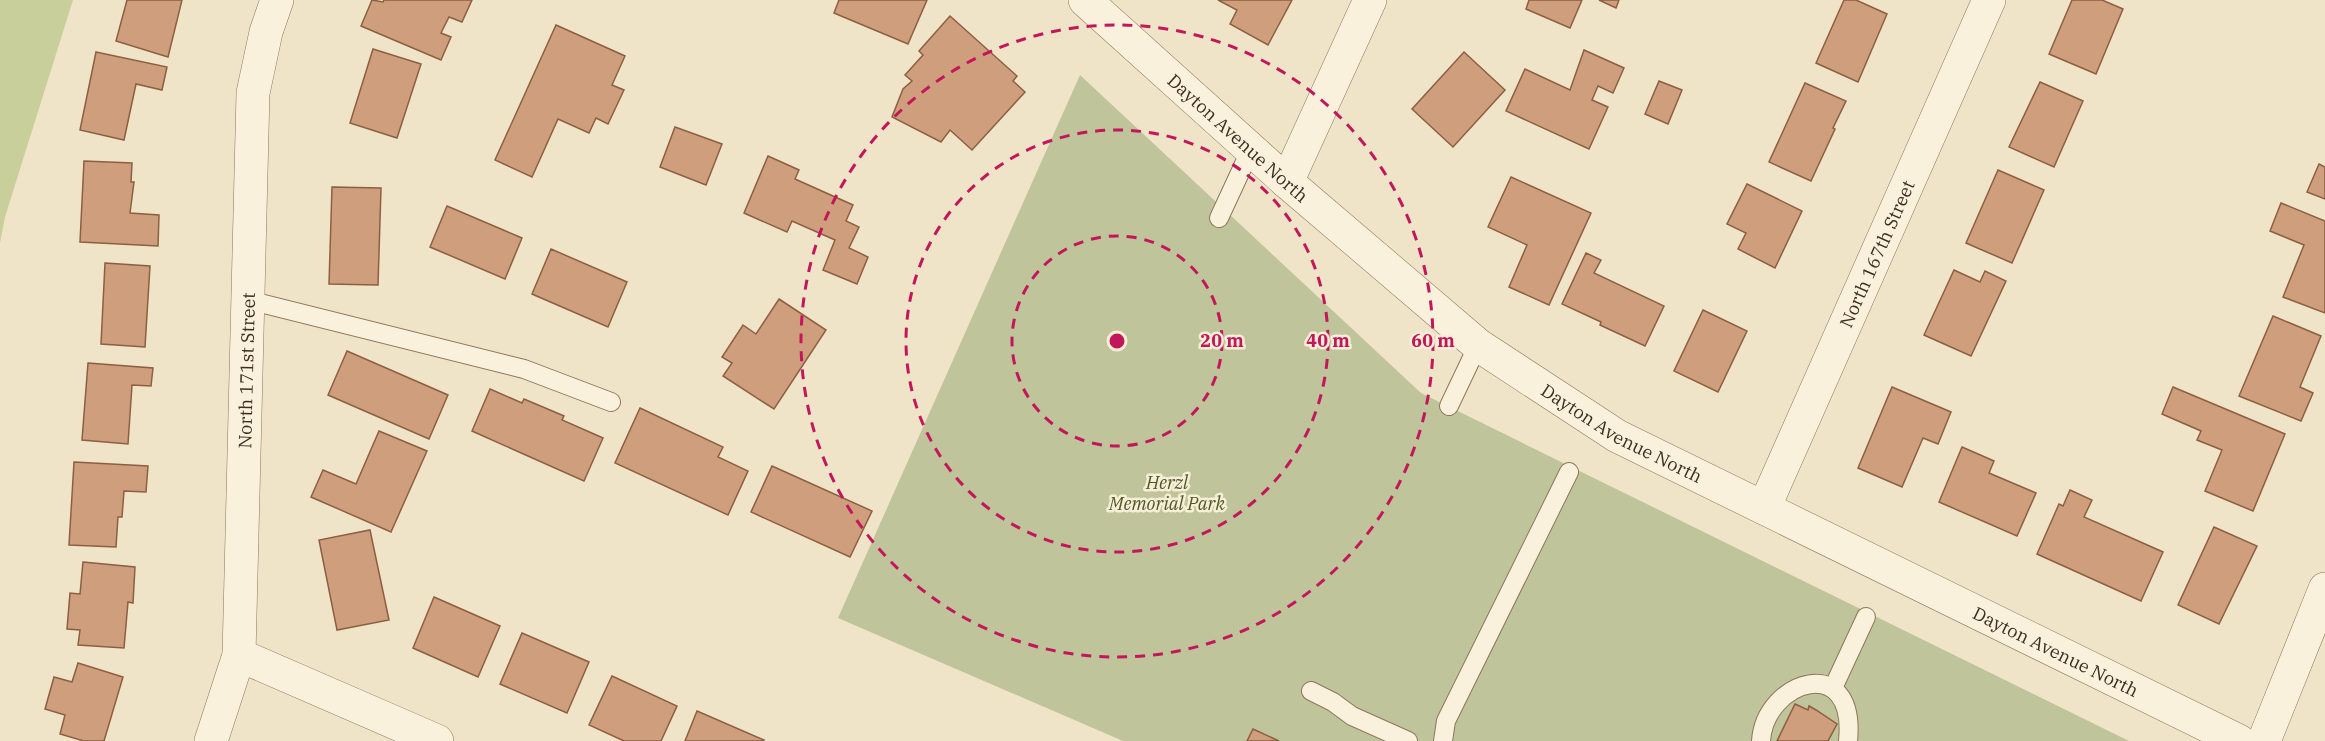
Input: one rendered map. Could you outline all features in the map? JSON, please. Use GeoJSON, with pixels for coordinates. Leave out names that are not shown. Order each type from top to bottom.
{"type":"FeatureCollection","features":[{"type":"Feature","properties":{"kind":"street","name":"North 171st Street"},"geometry":{"type":"LineString","coordinates":[[212,741],[239,655],[253,93],[266,32],[277,0]]}},
{"type":"Feature","properties":{"kind":"street","name":"Dayton Avenue North"},"geometry":{"type":"LineString","coordinates":[[1085,0],[1287,182],[1478,345],[1617,436],[2239,741]]}},
{"type":"Feature","properties":{"kind":"street"},"geometry":{"type":"LineString","coordinates":[[1287,182],[1370,0]]}},
{"type":"Feature","properties":{"kind":"street","name":"North 167th Street"},"geometry":{"type":"LineString","coordinates":[[1764,508],[1989,0]]}},
{"type":"Feature","properties":{"kind":"street"},"geometry":{"type":"LineString","coordinates":[[2264,741],[2325,589]]}},
{"type":"Feature","properties":{"kind":"street"},"geometry":{"type":"LineString","coordinates":[[239,655],[437,741]]}},
{"type":"Feature","properties":{"kind":"lane"},"geometry":{"type":"LineString","coordinates":[[1219,218],[1251,149]]}},
{"type":"Feature","properties":{"kind":"lane"},"geometry":{"type":"LineString","coordinates":[[248,300],[524,369],[610,402]]}},
{"type":"Feature","properties":{"kind":"lane"},"geometry":{"type":"LineString","coordinates":[[1449,406],[1478,345]]}},
{"type":"Feature","properties":{"kind":"lane"},"geometry":{"type":"LineString","coordinates":[[1443,741],[1446,721],[1569,472]]}},
{"type":"Feature","properties":{"kind":"lane"},"geometry":{"type":"LineString","coordinates":[[1833,688],[1866,617]]}},
{"type":"Feature","properties":{"kind":"lane"},"geometry":{"type":"LineString","coordinates":[[1761,741],[1765,721],[1782,699],[1807,684],[1823,684],[1833,688],[1844,700],[1850,716],[1848,741]]}},
{"type":"Feature","properties":{"kind":"lane"},"geometry":{"type":"LineString","coordinates":[[1311,691],[1334,702],[1352,716],[1408,741]]}},
{"type":"Feature","properties":{"kind":"green space"},"geometry":{"type":"Polygon","coordinates":[[[0,0],[73,0],[5,217],[0,243],[0,0]]]}},
{"type":"Feature","properties":{"kind":"green space","name":"Herzl Memorial Park"},"geometry":{"type":"Polygon","coordinates":[[[1080,75],[1421,393],[2129,741],[1123,741],[838,618],[1080,75]]]}},
{"type":"Feature","properties":{"kind":"building"},"geometry":{"type":"Polygon","coordinates":[[[127,0],[182,0],[168,57],[116,41],[127,0]]]}},
{"type":"Feature","properties":{"kind":"building"},"geometry":{"type":"Polygon","coordinates":[[[372,0],[383,2],[384,0],[472,0],[462,22],[449,17],[441,33],[451,37],[441,60],[361,26],[372,0]]]}},
{"type":"Feature","properties":{"kind":"building"},"geometry":{"type":"Polygon","coordinates":[[[839,0],[927,0],[908,44],[834,13],[839,0]]]}},
{"type":"Feature","properties":{"kind":"building"},"geometry":{"type":"Polygon","coordinates":[[[1218,0],[1292,0],[1268,45],[1230,24],[1237,10],[1218,0]]]}},
{"type":"Feature","properties":{"kind":"building"},"geometry":{"type":"Polygon","coordinates":[[[1529,0],[1582,0],[1570,28],[1526,9],[1529,0]]]}},
{"type":"Feature","properties":{"kind":"building"},"geometry":{"type":"Polygon","coordinates":[[[1599,0],[1619,0],[1616,8],[1599,0]]]}},
{"type":"Feature","properties":{"kind":"building"},"geometry":{"type":"Polygon","coordinates":[[[1844,0],[1856,0],[1887,14],[1858,82],[1816,63],[1844,0]]]}},
{"type":"Feature","properties":{"kind":"building"},"geometry":{"type":"Polygon","coordinates":[[[2072,0],[2102,0],[2123,9],[2096,74],[2049,54],[2072,0]]]}},
{"type":"Feature","properties":{"kind":"building"},"geometry":{"type":"Polygon","coordinates":[[[950,16],[1017,76],[1013,81],[1025,92],[972,150],[950,130],[941,142],[892,117],[903,89],[912,81],[905,75],[923,55],[919,51],[950,16]]]}},
{"type":"Feature","properties":{"kind":"building"},"geometry":{"type":"Polygon","coordinates":[[[556,25],[625,56],[612,85],[624,90],[608,124],[596,118],[589,133],[558,119],[532,177],[495,160],[556,25]]]}},
{"type":"Feature","properties":{"kind":"building"},"geometry":{"type":"Polygon","coordinates":[[[373,49],[421,64],[397,138],[350,123],[373,49]]]}},
{"type":"Feature","properties":{"kind":"building"},"geometry":{"type":"Polygon","coordinates":[[[1584,50],[1624,68],[1613,93],[1598,86],[1592,100],[1608,107],[1589,149],[1506,111],[1525,69],[1570,90],[1584,50]]]}},
{"type":"Feature","properties":{"kind":"building"},"geometry":{"type":"Polygon","coordinates":[[[96,52],[167,67],[162,90],[136,84],[124,140],[80,130],[96,52]]]}},
{"type":"Feature","properties":{"kind":"building"},"geometry":{"type":"Polygon","coordinates":[[[1464,52],[1505,90],[1453,147],[1412,109],[1464,52]]]}},
{"type":"Feature","properties":{"kind":"building"},"geometry":{"type":"Polygon","coordinates":[[[1659,81],[1682,90],[1668,124],[1645,114],[1659,81]]]}},
{"type":"Feature","properties":{"kind":"building"},"geometry":{"type":"Polygon","coordinates":[[[2040,82],[2083,101],[2054,167],[2009,147],[2040,82]]]}},
{"type":"Feature","properties":{"kind":"building"},"geometry":{"type":"Polygon","coordinates":[[[1805,83],[1846,101],[1811,181],[1769,162],[1805,83]]]}},
{"type":"Feature","properties":{"kind":"building"},"geometry":{"type":"Polygon","coordinates":[[[675,127],[722,144],[706,185],[660,167],[675,127]]]}},
{"type":"Feature","properties":{"kind":"building"},"geometry":{"type":"Polygon","coordinates":[[[768,156],[799,170],[795,179],[853,205],[846,221],[859,227],[849,248],[868,257],[857,284],[823,270],[835,240],[792,221],[787,232],[744,213],[768,156]]]}},
{"type":"Feature","properties":{"kind":"building"},"geometry":{"type":"Polygon","coordinates":[[[84,161],[132,163],[131,182],[134,182],[130,213],[159,215],[158,246],[80,242],[84,161]]]}},
{"type":"Feature","properties":{"kind":"building"},"geometry":{"type":"Polygon","coordinates":[[[2319,164],[2325,167],[2325,199],[2307,192],[2319,164]]]}},
{"type":"Feature","properties":{"kind":"building"},"geometry":{"type":"Polygon","coordinates":[[[1998,170],[2044,190],[2012,263],[1966,243],[1998,170]]]}},
{"type":"Feature","properties":{"kind":"building"},"geometry":{"type":"Polygon","coordinates":[[[1511,177],[1591,213],[1549,305],[1509,287],[1527,245],[1488,227],[1511,177]]]}},
{"type":"Feature","properties":{"kind":"building"},"geometry":{"type":"Polygon","coordinates":[[[1747,184],[1802,211],[1775,268],[1738,249],[1746,233],[1727,224],[1747,184]]]}},
{"type":"Feature","properties":{"kind":"building"},"geometry":{"type":"Polygon","coordinates":[[[332,187],[381,188],[378,285],[329,284],[332,187]]]}},
{"type":"Feature","properties":{"kind":"building"},"geometry":{"type":"Polygon","coordinates":[[[2281,203],[2325,221],[2325,313],[2283,297],[2304,245],[2270,231],[2281,203]]]}},
{"type":"Feature","properties":{"kind":"building"},"geometry":{"type":"Polygon","coordinates":[[[447,206],[522,238],[505,279],[430,247],[447,206]]]}},
{"type":"Feature","properties":{"kind":"building"},"geometry":{"type":"Polygon","coordinates":[[[551,249],[627,282],[608,327],[532,294],[551,249]]]}},
{"type":"Feature","properties":{"kind":"building"},"geometry":{"type":"Polygon","coordinates":[[[1586,253],[1601,260],[1594,273],[1664,306],[1645,346],[1562,304],[1586,253]]]}},
{"type":"Feature","properties":{"kind":"building"},"geometry":{"type":"Polygon","coordinates":[[[105,263],[150,266],[145,347],[101,344],[105,263]]]}},
{"type":"Feature","properties":{"kind":"building"},"geometry":{"type":"Polygon","coordinates":[[[1954,270],[1980,282],[1985,271],[2006,281],[1971,356],[1924,335],[1954,270]]]}},
{"type":"Feature","properties":{"kind":"building"},"geometry":{"type":"Polygon","coordinates":[[[779,299],[826,330],[774,409],[723,376],[732,363],[722,357],[743,325],[756,334],[779,299]]]}},
{"type":"Feature","properties":{"kind":"building"},"geometry":{"type":"Polygon","coordinates":[[[1703,310],[1747,331],[1718,392],[1674,371],[1703,310]]]}},
{"type":"Feature","properties":{"kind":"building"},"geometry":{"type":"Polygon","coordinates":[[[2273,316],[2321,336],[2300,387],[2313,393],[2301,421],[2239,396],[2273,316]]]}},
{"type":"Feature","properties":{"kind":"building"},"geometry":{"type":"Polygon","coordinates":[[[347,351],[448,395],[429,439],[328,395],[347,351]]]}},
{"type":"Feature","properties":{"kind":"building"},"geometry":{"type":"Polygon","coordinates":[[[88,363],[153,368],[151,386],[132,385],[128,444],[82,440],[88,363]]]}},
{"type":"Feature","properties":{"kind":"building"},"geometry":{"type":"Polygon","coordinates":[[[1892,387],[1951,412],[1938,444],[1923,438],[1902,487],[1858,468],[1892,387]]]}},
{"type":"Feature","properties":{"kind":"building"},"geometry":{"type":"Polygon","coordinates":[[[2173,387],[2285,434],[2253,511],[2205,491],[2222,450],[2197,440],[2201,431],[2162,414],[2173,387]]]}},
{"type":"Feature","properties":{"kind":"building"},"geometry":{"type":"Polygon","coordinates":[[[490,389],[522,403],[524,399],[564,416],[562,420],[603,438],[584,481],[472,431],[490,389]]]}},
{"type":"Feature","properties":{"kind":"building"},"geometry":{"type":"Polygon","coordinates":[[[640,408],[723,447],[718,457],[748,471],[728,515],[615,463],[640,408]]]}},
{"type":"Feature","properties":{"kind":"building"},"geometry":{"type":"Polygon","coordinates":[[[379,431],[427,451],[391,532],[311,497],[323,470],[356,484],[379,431]]]}},
{"type":"Feature","properties":{"kind":"building"},"geometry":{"type":"Polygon","coordinates":[[[1962,447],[1994,461],[1989,473],[2036,493],[2017,536],[1939,502],[1962,447]]]}},
{"type":"Feature","properties":{"kind":"building"},"geometry":{"type":"Polygon","coordinates":[[[74,462],[148,466],[146,492],[124,491],[122,517],[118,517],[116,547],[69,545],[74,462]]]}},
{"type":"Feature","properties":{"kind":"building"},"geometry":{"type":"Polygon","coordinates":[[[772,466],[872,511],[850,557],[751,512],[772,466]]]}},
{"type":"Feature","properties":{"kind":"building"},"geometry":{"type":"Polygon","coordinates":[[[2070,490],[2092,500],[2084,517],[2163,552],[2141,601],[2037,554],[2059,504],[2063,506],[2070,490]]]}},
{"type":"Feature","properties":{"kind":"building"},"geometry":{"type":"Polygon","coordinates":[[[2214,527],[2257,546],[2219,624],[2178,605],[2214,527]]]}},
{"type":"Feature","properties":{"kind":"building"},"geometry":{"type":"Polygon","coordinates":[[[370,530],[389,620],[337,630],[319,540],[370,530]]]}},
{"type":"Feature","properties":{"kind":"building"},"geometry":{"type":"Polygon","coordinates":[[[83,562],[135,567],[133,603],[128,602],[124,648],[78,645],[80,630],[67,629],[70,593],[80,594],[83,562]]]}},
{"type":"Feature","properties":{"kind":"building"},"geometry":{"type":"Polygon","coordinates":[[[434,597],[500,626],[478,677],[413,648],[434,597]]]}},
{"type":"Feature","properties":{"kind":"building"},"geometry":{"type":"Polygon","coordinates":[[[522,633],[589,662],[567,713],[500,684],[522,633]]]}},
{"type":"Feature","properties":{"kind":"building"},"geometry":{"type":"Polygon","coordinates":[[[78,663],[123,677],[104,741],[84,741],[60,734],[65,715],[45,709],[54,677],[72,682],[78,663]]]}},
{"type":"Feature","properties":{"kind":"building"},"geometry":{"type":"Polygon","coordinates":[[[612,676],[677,706],[661,741],[624,741],[589,725],[612,676]]]}},
{"type":"Feature","properties":{"kind":"building"},"geometry":{"type":"Polygon","coordinates":[[[1795,704],[1808,710],[1809,706],[1837,724],[1828,741],[1777,741],[1795,704]]]}},
{"type":"Feature","properties":{"kind":"building"},"geometry":{"type":"Polygon","coordinates":[[[697,711],[764,740],[685,741],[697,711]]]}},
{"type":"Feature","properties":{"kind":"building"},"geometry":{"type":"Polygon","coordinates":[[[1253,729],[1279,741],[1247,741],[1253,729]]]}}]}
